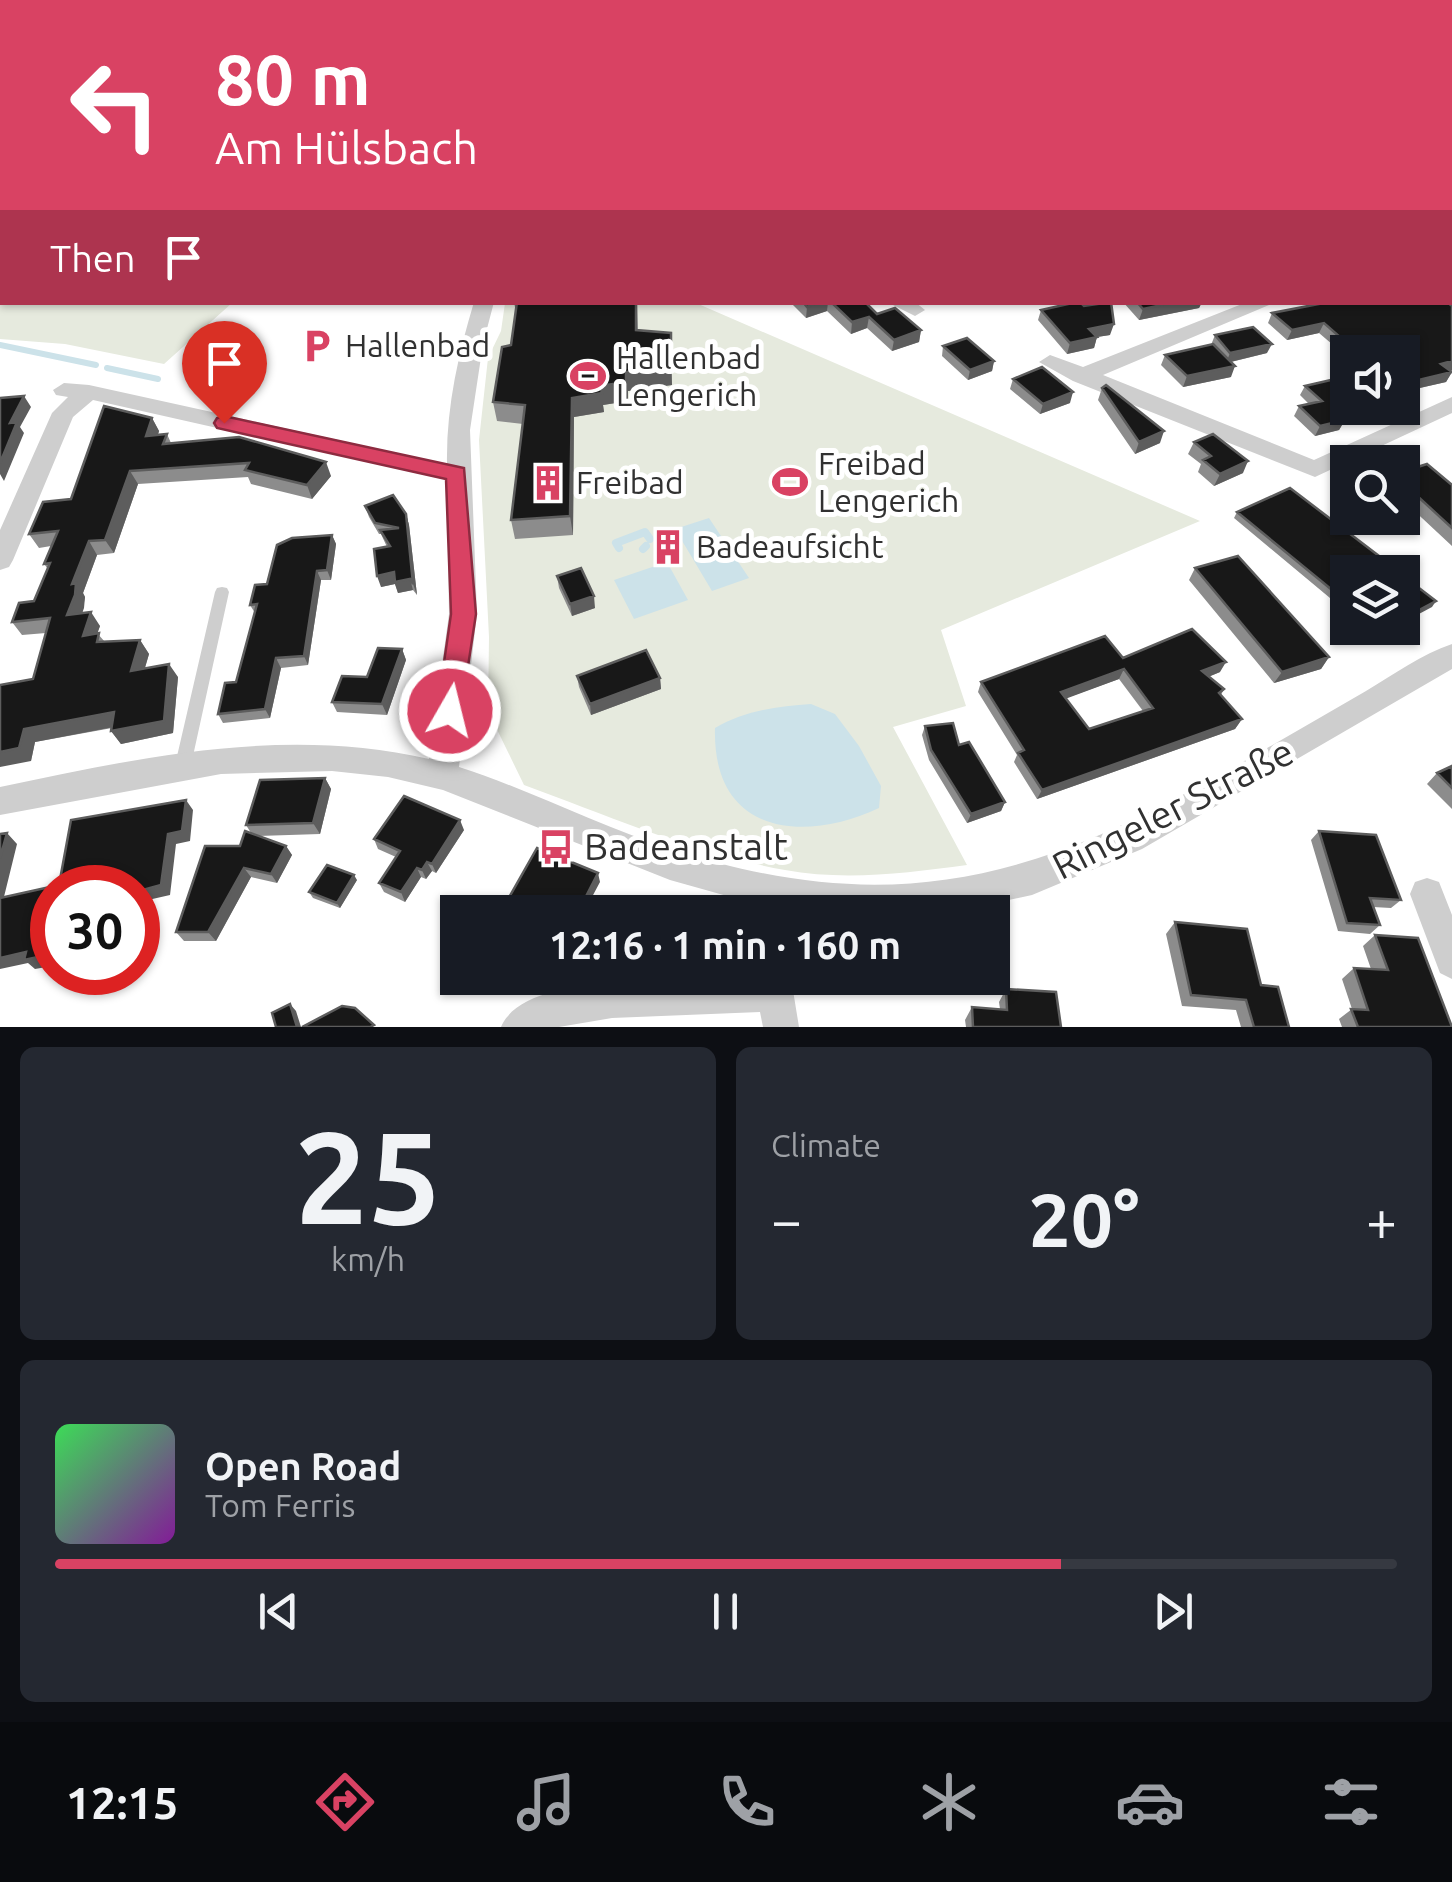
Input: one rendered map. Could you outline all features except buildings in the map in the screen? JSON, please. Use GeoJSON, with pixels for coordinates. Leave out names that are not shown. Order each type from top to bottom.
{"type":"FeatureCollection","features":[{"type":"Feature","properties":{"kind":"street"},"geometry":{"type":"LineString","coordinates":[[442,776],[464,614],[456,474],[463,397],[483,305]]}},
{"type":"Feature","properties":{"kind":"street"},"geometry":{"type":"LineString","coordinates":[[1082,376],[1259,305]]}},
{"type":"Feature","properties":{"kind":"street"},"geometry":{"type":"LineString","coordinates":[[1050,362],[1316,469],[1452,404]]}},
{"type":"Feature","properties":{"kind":"street"},"geometry":{"type":"LineString","coordinates":[[0,560],[63,412],[77,391],[456,474]]}},
{"type":"Feature","properties":{"kind":"street","name":"Ringeler Straße"},"geometry":{"type":"LineString","coordinates":[[964,895],[1059,871],[1158,825],[1452,655]]}},
{"type":"Feature","properties":{"kind":"street","name":"Ringeler Straße"},"geometry":{"type":"LineString","coordinates":[[0,802],[182,766],[315,757],[373,762],[442,776],[751,895]]}},
{"type":"Feature","properties":{"kind":"street"},"geometry":{"type":"LineString","coordinates":[[1427,894],[1452,961]]}},
{"type":"Feature","properties":{"kind":"street"},"geometry":{"type":"LineString","coordinates":[[519,1027],[548,1008],[640,996],[776,999]]}},
{"type":"Feature","properties":{"kind":"lane"},"geometry":{"type":"LineString","coordinates":[[182,766],[222,592]]}},
{"type":"Feature","properties":{"kind":"shaded area"},"geometry":{"type":"Polygon","coordinates":[[[0,305],[230,305],[164,364],[65,344],[0,339],[0,305]]]}},
{"type":"Feature","properties":{"kind":"shaded area"},"geometry":{"type":"Polygon","coordinates":[[[505,305],[701,305],[1200,521],[941,630],[966,706],[893,727],[967,865],[899,873],[830,875],[751,863],[685,844],[524,785],[488,711],[489,637],[479,440],[488,358],[501,331],[505,305]]]}},
{"type":"Feature","properties":{"kind":"water"},"geometry":{"type":"Polygon","coordinates":[[[709,518],[749,578],[712,591],[675,529],[709,518]]]}},
{"type":"Feature","properties":{"kind":"water"},"geometry":{"type":"Polygon","coordinates":[[[667,562],[688,600],[634,619],[614,580],[667,562]]]}},
{"type":"Feature","properties":{"kind":"water"},"geometry":{"type":"Polygon","coordinates":[[[811,704],[835,714],[859,746],[881,786],[879,808],[820,826],[767,821],[745,809],[729,790],[718,763],[715,728],[761,710],[811,704]]]}},
{"type":"Feature","properties":{"kind":"waterway"},"geometry":{"type":"LineString","coordinates":[[0,345],[96,365]]}},
{"type":"Feature","properties":{"kind":"waterway"},"geometry":{"type":"LineString","coordinates":[[107,368],[158,379]]}},
{"type":"Feature","properties":{"kind":"waterway"},"geometry":{"type":"LineString","coordinates":[[619,548],[616,543],[645,532],[650,539]]}},
{"type":"Feature","properties":{"kind":"waterway"},"geometry":{"type":"LineString","coordinates":[[643,549],[646,546]]}},
{"type":"Feature","properties":{"kind":"place","name":"Hallenbad"},"geometry":{"type":"Point","coordinates":[317,346]}},
{"type":"Feature","properties":{"kind":"place","name":"Hallenbad Lengerich"},"geometry":{"type":"Point","coordinates":[588,376]}},
{"type":"Feature","properties":{"kind":"place","name":"Freibad Lengerich"},"geometry":{"type":"Point","coordinates":[790,482]}},
{"type":"Feature","properties":{"kind":"place","name":"Freibad"},"geometry":{"type":"Point","coordinates":[548,483]}},
{"type":"Feature","properties":{"kind":"place","name":"Badeaufsicht"},"geometry":{"type":"Point","coordinates":[668,547]}},
{"type":"Feature","properties":{"kind":"place","name":"Badeanstalt"},"geometry":{"type":"Point","coordinates":[556,847]}},
{"type":"Feature","properties":{"kind":"route"},"geometry":{"type":"LineString","coordinates":[[224,423],[456,474],[464,614],[450,711]]}}]}
